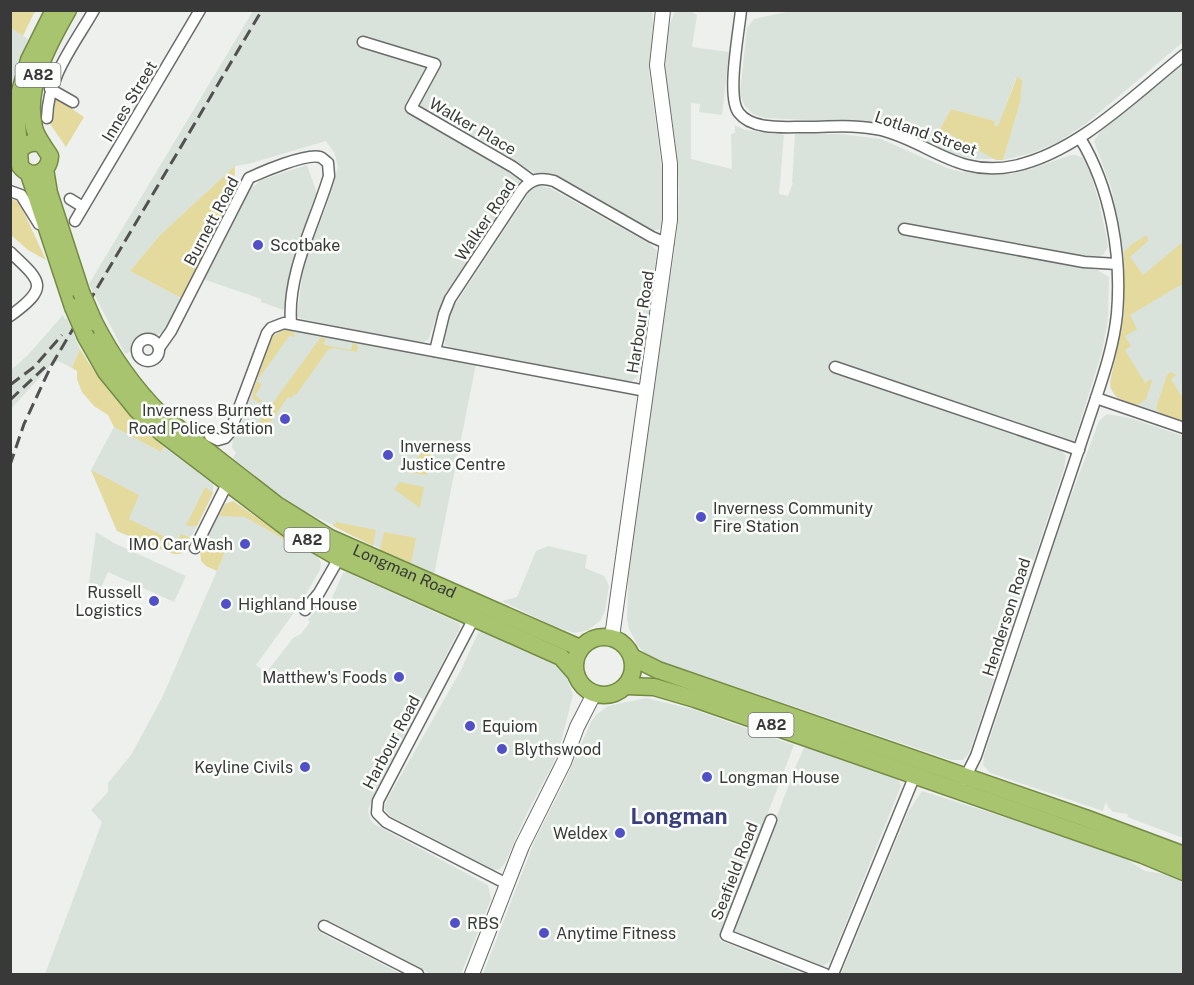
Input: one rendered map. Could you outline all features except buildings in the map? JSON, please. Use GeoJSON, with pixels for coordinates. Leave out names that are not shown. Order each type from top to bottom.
{"type":"FeatureCollection","features":[{"type":"Feature","properties":{"kind":"highway","name":"A82"},"geometry":{"type":"LineString","coordinates":[[54,10],[29,60],[19,95],[17,121],[25,167],[51,245],[90,330]]}},
{"type":"Feature","properties":{"kind":"highway","name":"A82"},"geometry":{"type":"LineString","coordinates":[[25,167],[50,156],[34,129],[33,99],[40,67],[51,40],[68,10]]}},
{"type":"Feature","properties":{"kind":"highway"},"geometry":{"type":"LineString","coordinates":[[25,167],[23,146],[32,142],[42,144]]}},
{"type":"Feature","properties":{"kind":"highway","name":"A82"},"geometry":{"type":"LineString","coordinates":[[25,167],[49,193],[77,299]]}},
{"type":"Feature","properties":{"kind":"highway","name":"Longman Road"},"geometry":{"type":"LineString","coordinates":[[90,330],[106,372],[125,398],[162,434],[287,528],[339,558],[561,657],[576,674]]}},
{"type":"Feature","properties":{"kind":"highway","name":"Longman Road"},"geometry":{"type":"LineString","coordinates":[[90,330],[144,398],[160,414],[292,515],[330,538],[371,558],[580,648]]}},
{"type":"Feature","properties":{"kind":"highway","name":"A82"},"geometry":{"type":"LineString","coordinates":[[612,637],[621,641],[628,648],[632,657],[665,672],[1146,839],[1184,855]]}},
{"type":"Feature","properties":{"kind":"highway"},"geometry":{"type":"LineString","coordinates":[[576,674],[574,665],[580,648],[594,638],[612,637]]}},
{"type":"Feature","properties":{"kind":"highway"},"geometry":{"type":"LineString","coordinates":[[626,686],[633,672],[632,657]]}},
{"type":"Feature","properties":{"kind":"highway","name":"A82"},"geometry":{"type":"LineString","coordinates":[[576,674],[580,683],[594,694],[611,694],[626,686],[654,687],[671,692],[915,775],[1143,855],[1184,872]]}},
{"type":"Feature","properties":{"kind":"street"},"geometry":{"type":"LineString","coordinates":[[47,118],[47,103],[56,73],[94,10]]}},
{"type":"Feature","properties":{"kind":"street","name":"Innes Street"},"geometry":{"type":"LineString","coordinates":[[75,221],[200,10]]}},
{"type":"Feature","properties":{"kind":"street","name":"Harbour Road"},"geometry":{"type":"LineString","coordinates":[[612,637],[668,244],[672,196],[657,65],[663,10]]}},
{"type":"Feature","properties":{"kind":"street","name":"Lotland Street"},"geometry":{"type":"LineString","coordinates":[[741,10],[733,86],[737,111],[747,121],[765,125],[881,130],[940,157],[981,167],[996,168],[1020,164],[1054,152],[1080,138],[1184,54]]}},
{"type":"Feature","properties":{"kind":"street","name":"Walker Place"},"geometry":{"type":"LineString","coordinates":[[363,42],[435,64],[411,108],[513,167],[532,181]]}},
{"type":"Feature","properties":{"kind":"street"},"geometry":{"type":"LineString","coordinates":[[51,89],[73,102]]}},
{"type":"Feature","properties":{"kind":"street","name":"Henderson Road"},"geometry":{"type":"LineString","coordinates":[[954,789],[967,777],[1109,358],[1117,316],[1117,264],[1108,205],[1100,176],[1080,138]]}},
{"type":"Feature","properties":{"kind":"street","name":"Burnett Road"},"geometry":{"type":"LineString","coordinates":[[160,343],[249,178],[303,159],[321,158],[328,163],[329,176],[302,256],[290,311],[291,323]]}},
{"type":"Feature","properties":{"kind":"street","name":"Walker Road"},"geometry":{"type":"LineString","coordinates":[[435,351],[450,299],[522,190],[532,181],[545,178],[554,181],[668,244]]}},
{"type":"Feature","properties":{"kind":"street"},"geometry":{"type":"LineString","coordinates":[[10,192],[21,195],[25,200],[51,245]]}},
{"type":"Feature","properties":{"kind":"street"},"geometry":{"type":"LineString","coordinates":[[70,199],[83,207]]}},
{"type":"Feature","properties":{"kind":"street"},"geometry":{"type":"LineString","coordinates":[[904,229],[1084,262],[1117,264]]}},
{"type":"Feature","properties":{"kind":"street"},"geometry":{"type":"LineString","coordinates":[[10,252],[37,279],[37,291],[28,303],[10,316]]}},
{"type":"Feature","properties":{"kind":"street"},"geometry":{"type":"LineString","coordinates":[[210,436],[218,440],[225,438],[230,432],[267,333],[277,325],[291,323],[646,391]]}},
{"type":"Feature","properties":{"kind":"street"},"geometry":{"type":"LineString","coordinates":[[835,367],[1079,450]]}},
{"type":"Feature","properties":{"kind":"street"},"geometry":{"type":"LineString","coordinates":[[1096,398],[1184,428]]}},
{"type":"Feature","properties":{"kind":"street"},"geometry":{"type":"LineString","coordinates":[[195,548],[227,484]]}},
{"type":"Feature","properties":{"kind":"street","name":"Longman Road"},"geometry":{"type":"LineString","coordinates":[[305,610],[319,593],[339,558]]}},
{"type":"Feature","properties":{"kind":"street","name":"Harbour Road"},"geometry":{"type":"LineString","coordinates":[[474,618],[378,801],[377,813],[386,822],[507,884]]}},
{"type":"Feature","properties":{"kind":"street"},"geometry":{"type":"LineString","coordinates":[[471,975],[534,819],[564,762],[577,727],[594,694]]}},
{"type":"Feature","properties":{"kind":"street"},"geometry":{"type":"LineString","coordinates":[[833,975],[915,775]]}},
{"type":"Feature","properties":{"kind":"street","name":"Seafield Road"},"geometry":{"type":"LineString","coordinates":[[771,820],[726,935],[825,975]]}},
{"type":"Feature","properties":{"kind":"street"},"geometry":{"type":"LineString","coordinates":[[324,926],[418,975]]}},
{"type":"Feature","properties":{"kind":"shaded area"},"geometry":{"type":"Polygon","coordinates":[[[10,11],[38,11],[34,13],[23,36],[11,28],[10,11]]]}},
{"type":"Feature","properties":{"kind":"shaded area"},"geometry":{"type":"Polygon","coordinates":[[[253,11],[652,11],[649,71],[664,186],[662,228],[651,230],[574,185],[549,173],[539,174],[528,170],[427,111],[423,119],[521,176],[520,183],[443,299],[428,340],[420,343],[302,319],[297,316],[303,271],[338,167],[334,152],[326,141],[235,166],[161,234],[130,271],[183,299],[165,331],[157,335],[148,333],[139,335],[133,341],[130,352],[125,354],[89,284],[253,11]]]}},
{"type":"Feature","properties":{"kind":"shaded area"},"geometry":{"type":"Polygon","coordinates":[[[675,11],[690,11],[697,15],[692,47],[729,52],[722,115],[699,112],[700,104],[691,103],[691,159],[732,169],[731,134],[735,133],[735,125],[745,130],[784,135],[779,194],[788,196],[793,183],[795,134],[840,134],[881,139],[947,168],[962,172],[1009,174],[1076,155],[1083,158],[1090,172],[1107,239],[1108,247],[1103,255],[1090,258],[938,230],[936,240],[1097,270],[1109,277],[1108,319],[1102,352],[1074,441],[860,370],[861,382],[1060,449],[1066,456],[1064,469],[969,753],[963,760],[951,760],[649,657],[638,646],[629,629],[627,619],[629,559],[677,233],[679,192],[677,157],[665,69],[667,32],[675,11]]]}},
{"type":"Feature","properties":{"kind":"shaded area"},"geometry":{"type":"Polygon","coordinates":[[[791,11],[1183,11],[1183,42],[1087,123],[1058,142],[1032,153],[1003,160],[1020,103],[1016,78],[998,127],[994,125],[995,121],[951,109],[940,129],[997,159],[978,159],[956,156],[899,129],[880,123],[764,118],[753,114],[744,105],[740,93],[747,28],[754,19],[791,11]]]}},
{"type":"Feature","properties":{"kind":"shaded area"},"geometry":{"type":"Polygon","coordinates":[[[11,28],[28,39],[15,73],[11,97],[11,28]]]}},
{"type":"Feature","properties":{"kind":"shaded area"},"geometry":{"type":"Polygon","coordinates":[[[1183,64],[1183,421],[1117,398],[1110,388],[1124,315],[1124,259],[1112,190],[1094,141],[1100,132],[1183,64]]]}},
{"type":"Feature","properties":{"kind":"shaded area"},"geometry":{"type":"Polygon","coordinates":[[[1017,77],[1022,80],[1020,103],[1003,160],[996,160],[940,129],[951,109],[995,121],[994,125],[998,126],[1017,77]]]}},
{"type":"Feature","properties":{"kind":"shaded area"},"geometry":{"type":"Polygon","coordinates":[[[54,95],[72,105],[72,109],[84,117],[66,147],[48,121],[54,95]]]}},
{"type":"Feature","properties":{"kind":"shaded area"},"geometry":{"type":"Polygon","coordinates":[[[307,165],[318,196],[287,304],[283,310],[261,302],[261,299],[203,279],[252,185],[307,165]]]}},
{"type":"Feature","properties":{"kind":"shaded area"},"geometry":{"type":"Polygon","coordinates":[[[235,166],[234,196],[183,299],[130,271],[161,234],[235,166]]]}},
{"type":"Feature","properties":{"kind":"shaded area"},"geometry":{"type":"Polygon","coordinates":[[[536,185],[550,188],[650,244],[657,251],[643,366],[641,373],[633,380],[627,382],[445,345],[444,336],[449,314],[536,185]]]}},
{"type":"Feature","properties":{"kind":"shaded area"},"geometry":{"type":"Polygon","coordinates":[[[10,199],[20,204],[46,260],[28,250],[11,235],[10,199]]]}},
{"type":"Feature","properties":{"kind":"shaded area"},"geometry":{"type":"Polygon","coordinates":[[[1147,235],[1148,241],[1130,257],[1143,275],[1183,242],[1184,283],[1130,315],[1137,329],[1125,336],[1131,346],[1125,350],[1145,383],[1151,379],[1152,381],[1146,399],[1138,405],[1116,396],[1110,382],[1124,315],[1124,252],[1147,235]]]}},
{"type":"Feature","properties":{"kind":"shaded area"},"geometry":{"type":"Polygon","coordinates":[[[63,315],[65,319],[67,318],[80,349],[72,368],[58,361],[50,366],[11,409],[10,371],[28,355],[63,315]]]}},
{"type":"Feature","properties":{"kind":"shaded area"},"geometry":{"type":"Polygon","coordinates":[[[283,330],[292,331],[295,335],[294,337],[290,335],[257,381],[262,385],[255,395],[262,401],[260,403],[253,399],[252,394],[272,337],[283,330]]]}},
{"type":"Feature","properties":{"kind":"shaded area"},"geometry":{"type":"Polygon","coordinates":[[[288,330],[476,364],[434,575],[304,511],[272,490],[233,458],[236,453],[232,447],[234,431],[241,423],[272,337],[280,331],[288,330]]]}},
{"type":"Feature","properties":{"kind":"shaded area"},"geometry":{"type":"Polygon","coordinates":[[[321,337],[325,338],[324,345],[351,350],[353,342],[358,346],[357,352],[334,348],[328,350],[296,395],[288,397],[261,435],[256,426],[321,337]]]}},
{"type":"Feature","properties":{"kind":"shaded area"},"geometry":{"type":"Polygon","coordinates":[[[80,349],[118,401],[139,425],[164,447],[161,452],[114,427],[108,415],[94,406],[82,392],[77,379],[77,371],[72,368],[80,349]]]}},
{"type":"Feature","properties":{"kind":"shaded area"},"geometry":{"type":"Polygon","coordinates":[[[1171,372],[1176,375],[1171,379],[1183,399],[1183,421],[1160,413],[1156,408],[1167,375],[1171,372]]]}},
{"type":"Feature","properties":{"kind":"shaded area"},"geometry":{"type":"Polygon","coordinates":[[[1107,414],[1130,418],[1183,436],[1183,838],[1127,817],[1128,814],[1113,812],[1106,802],[1103,811],[990,773],[983,765],[984,756],[1062,520],[1099,421],[1107,414]]]}},
{"type":"Feature","properties":{"kind":"shaded area"},"geometry":{"type":"Polygon","coordinates":[[[114,427],[161,452],[164,447],[213,484],[213,493],[191,538],[190,545],[182,554],[170,553],[117,531],[91,470],[114,427]]]}},
{"type":"Feature","properties":{"kind":"shaded area"},"geometry":{"type":"Polygon","coordinates":[[[425,448],[432,449],[427,475],[407,472],[425,448]]]}},
{"type":"Feature","properties":{"kind":"shaded area"},"geometry":{"type":"Polygon","coordinates":[[[91,470],[139,495],[129,519],[176,542],[181,534],[191,538],[187,549],[178,554],[170,553],[117,531],[91,470]]]}},
{"type":"Feature","properties":{"kind":"shaded area"},"geometry":{"type":"Polygon","coordinates":[[[400,482],[424,487],[420,508],[394,489],[400,482]]]}},
{"type":"Feature","properties":{"kind":"shaded area"},"geometry":{"type":"Polygon","coordinates":[[[205,487],[213,493],[197,526],[186,526],[205,487]]]}},
{"type":"Feature","properties":{"kind":"shaded area"},"geometry":{"type":"Polygon","coordinates":[[[233,501],[284,537],[318,557],[321,563],[320,570],[298,607],[256,665],[266,673],[293,638],[301,634],[310,622],[308,620],[318,608],[331,600],[343,573],[346,572],[459,623],[460,628],[368,809],[370,819],[374,824],[488,885],[491,899],[461,974],[431,974],[324,918],[321,933],[401,974],[45,974],[102,822],[91,810],[108,792],[108,783],[131,755],[162,698],[225,552],[224,549],[206,538],[225,504],[233,501]]]}},
{"type":"Feature","properties":{"kind":"shaded area"},"geometry":{"type":"Polygon","coordinates":[[[233,501],[285,537],[283,541],[282,538],[245,517],[219,516],[225,504],[233,501]]]}},
{"type":"Feature","properties":{"kind":"shaded area"},"geometry":{"type":"Polygon","coordinates":[[[336,522],[376,530],[373,546],[333,526],[336,522]]]}},
{"type":"Feature","properties":{"kind":"shaded area"},"geometry":{"type":"Polygon","coordinates":[[[96,532],[114,543],[186,576],[174,602],[108,572],[101,588],[89,583],[96,532]]]}},
{"type":"Feature","properties":{"kind":"shaded area"},"geometry":{"type":"Polygon","coordinates":[[[384,532],[416,538],[411,563],[380,550],[384,532]]]}},
{"type":"Feature","properties":{"kind":"shaded area"},"geometry":{"type":"Polygon","coordinates":[[[206,538],[224,549],[225,552],[217,571],[201,561],[200,550],[206,538]]]}},
{"type":"Feature","properties":{"kind":"shaded area"},"geometry":{"type":"Polygon","coordinates":[[[548,546],[587,555],[585,568],[604,576],[607,581],[609,586],[605,611],[600,621],[588,630],[575,633],[556,627],[502,601],[517,597],[536,551],[548,546]]]}},
{"type":"Feature","properties":{"kind":"shaded area"},"geometry":{"type":"Polygon","coordinates":[[[481,632],[557,666],[565,673],[573,695],[553,764],[526,815],[505,863],[500,869],[494,870],[390,816],[384,808],[461,670],[478,633],[481,632]]]}},
{"type":"Feature","properties":{"kind":"shaded area"},"geometry":{"type":"Polygon","coordinates":[[[646,698],[692,709],[794,745],[719,940],[803,974],[483,974],[535,840],[565,781],[591,722],[608,706],[646,698]]]}},
{"type":"Feature","properties":{"kind":"shaded area"},"geometry":{"type":"Polygon","coordinates":[[[807,747],[894,777],[898,779],[901,786],[830,962],[820,967],[736,934],[735,928],[795,768],[804,748],[807,747]]]}},
{"type":"Feature","properties":{"kind":"shaded area"},"geometry":{"type":"Polygon","coordinates":[[[922,791],[1054,833],[1125,858],[1145,871],[1165,874],[1183,882],[1183,974],[841,974],[908,812],[922,791]]]}},
{"type":"Feature","properties":{"kind":"railway"},"geometry":{"type":"LineString","coordinates":[[10,465],[24,424],[51,366],[262,10]]}},
{"type":"Feature","properties":{"kind":"railway"},"geometry":{"type":"LineString","coordinates":[[10,385],[34,367],[62,335]]}},
{"type":"Feature","properties":{"kind":"railway"},"geometry":{"type":"LineString","coordinates":[[10,400],[45,367]]}},
{"type":"Feature","properties":{"kind":"place","name":"Scotbake"},"geometry":{"type":"Point","coordinates":[258,245]}},
{"type":"Feature","properties":{"kind":"place","name":"Inverness Burnett Road Police Station"},"geometry":{"type":"Point","coordinates":[285,419]}},
{"type":"Feature","properties":{"kind":"place","name":"Inverness Justice Centre"},"geometry":{"type":"Point","coordinates":[388,455]}},
{"type":"Feature","properties":{"kind":"place","name":"Inverness Community Fire Station"},"geometry":{"type":"Point","coordinates":[701,517]}},
{"type":"Feature","properties":{"kind":"place","name":"IMO Car Wash"},"geometry":{"type":"Point","coordinates":[245,544]}},
{"type":"Feature","properties":{"kind":"place","name":"Russell Logistics"},"geometry":{"type":"Point","coordinates":[154,601]}},
{"type":"Feature","properties":{"kind":"place","name":"Highland House"},"geometry":{"type":"Point","coordinates":[226,604]}},
{"type":"Feature","properties":{"kind":"place","name":"Matthew's Foods"},"geometry":{"type":"Point","coordinates":[399,677]}},
{"type":"Feature","properties":{"kind":"place","name":"Equiom"},"geometry":{"type":"Point","coordinates":[470,726]}},
{"type":"Feature","properties":{"kind":"place","name":"Blythswood"},"geometry":{"type":"Point","coordinates":[502,749]}},
{"type":"Feature","properties":{"kind":"place","name":"Keyline Civils"},"geometry":{"type":"Point","coordinates":[305,767]}},
{"type":"Feature","properties":{"kind":"place","name":"Longman House"},"geometry":{"type":"Point","coordinates":[707,777]}},
{"type":"Feature","properties":{"kind":"place","name":"Weldex"},"geometry":{"type":"Point","coordinates":[620,833]}},
{"type":"Feature","properties":{"kind":"place","name":"RBS"},"geometry":{"type":"Point","coordinates":[455,923]}},
{"type":"Feature","properties":{"kind":"place","name":"Anytime Fitness"},"geometry":{"type":"Point","coordinates":[544,933]}},
{"type":"Feature","properties":{"kind":"district","name":"Longman"},"geometry":{"type":"Point","coordinates":[679,816]}}]}
